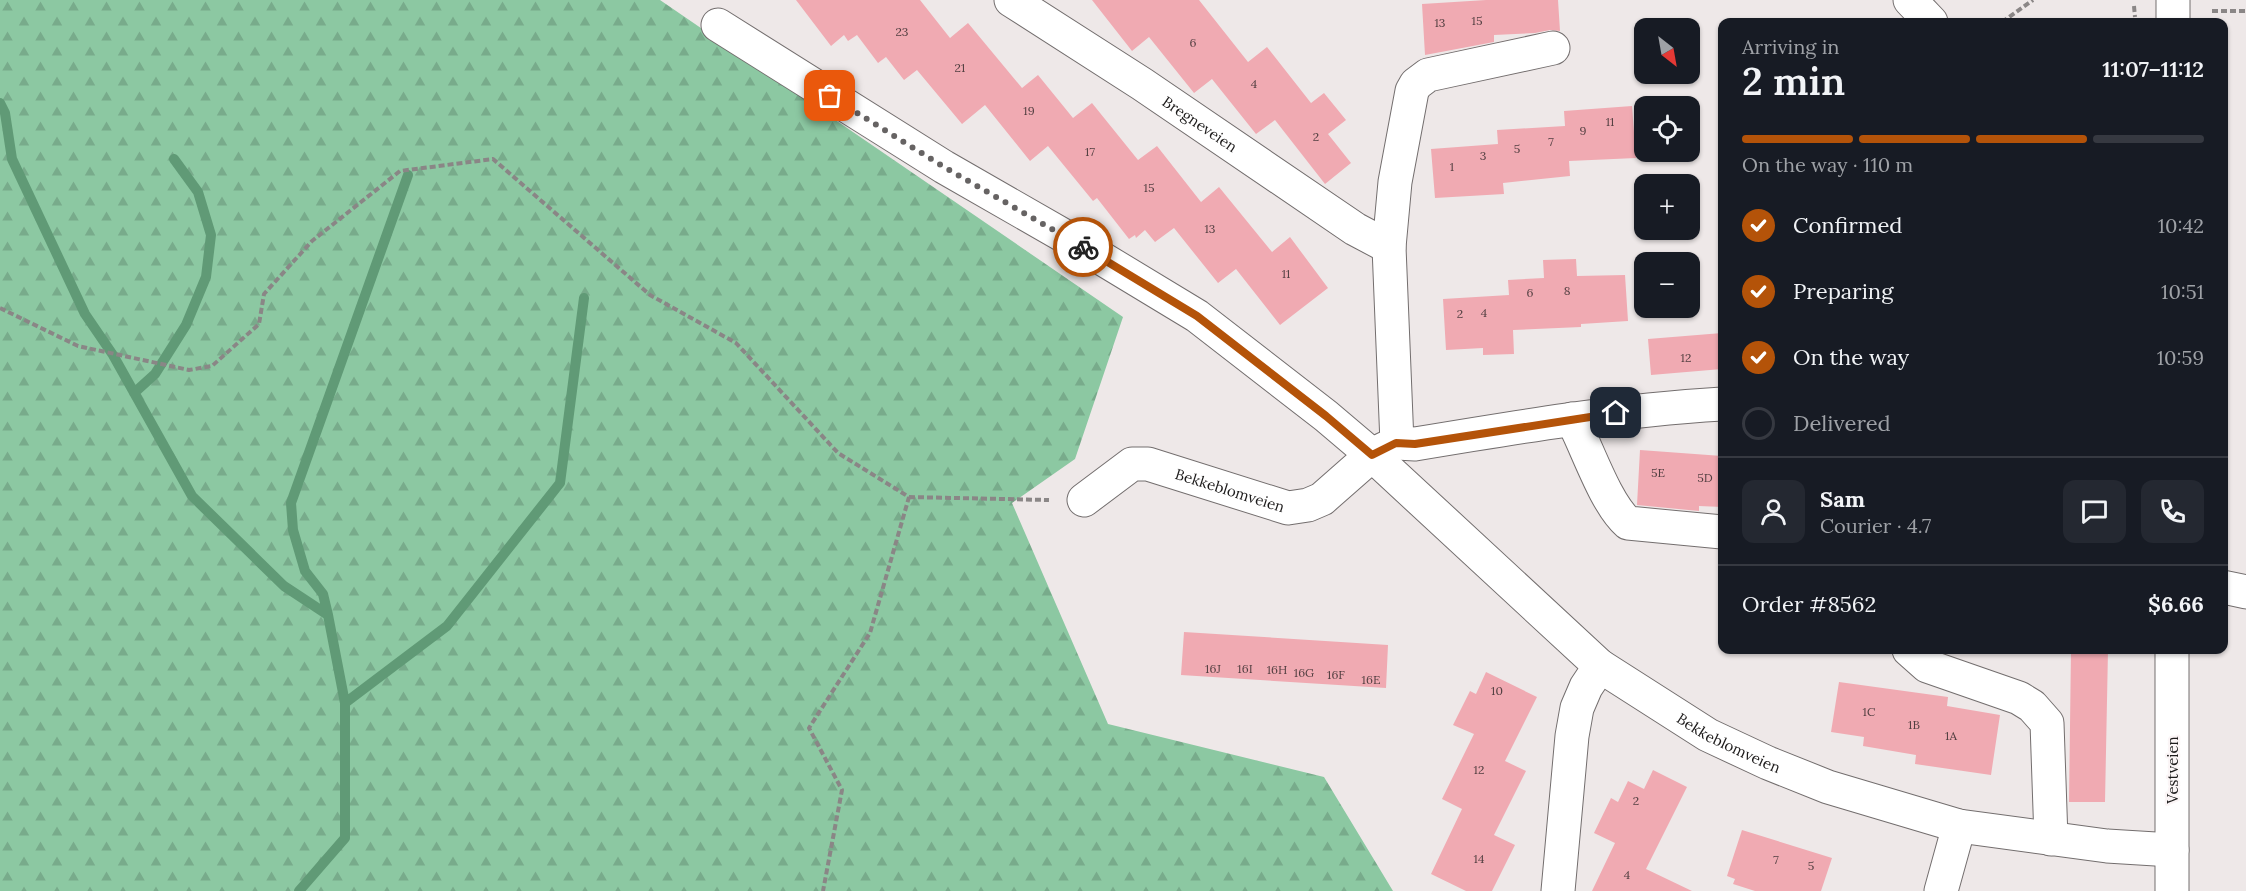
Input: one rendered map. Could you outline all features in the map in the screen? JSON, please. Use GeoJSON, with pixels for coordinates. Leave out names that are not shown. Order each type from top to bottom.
{"type":"FeatureCollection","features":[{"type":"Feature","properties":{"kind":"street","name":"Bregneveien"},"geometry":{"type":"LineString","coordinates":[[1011,0],[1142,84],[1355,229],[1389,247]]}},
{"type":"Feature","properties":{"kind":"street"},"geometry":{"type":"LineString","coordinates":[[1910,0],[1927,18]]}},
{"type":"Feature","properties":{"kind":"street"},"geometry":{"type":"LineString","coordinates":[[2173,0],[2173,18]]}},
{"type":"Feature","properties":{"kind":"street","name":"Bekkeblomveien"},"geometry":{"type":"LineString","coordinates":[[718,25],[944,167],[1197,316],[1326,416],[1384,449],[1600,666],[1708,735],[1768,763],[1828,787],[1959,826],[2116,847],[2172,850]]}},
{"type":"Feature","properties":{"kind":"street"},"geometry":{"type":"LineString","coordinates":[[1552,48],[1428,75],[1416,84],[1412,91],[1395,182],[1389,247],[1384,449],[1572,418],[1660,408],[1718,405]]}},
{"type":"Feature","properties":{"kind":"street"},"geometry":{"type":"LineString","coordinates":[[1572,418],[1609,497],[1622,518],[1634,524],[1718,532]]}},
{"type":"Feature","properties":{"kind":"street","name":"Bekkeblomveien"},"geometry":{"type":"LineString","coordinates":[[1084,500],[1132,464],[1148,464],[1288,508],[1308,505],[1322,499],[1384,449]]}},
{"type":"Feature","properties":{"kind":"street"},"geometry":{"type":"LineString","coordinates":[[2228,587],[2246,592]]}},
{"type":"Feature","properties":{"kind":"street"},"geometry":{"type":"LineString","coordinates":[[1914,654],[1927,666],[2019,698],[2032,706],[2047,723],[2051,839]]}},
{"type":"Feature","properties":{"kind":"street","name":"Vestveien"},"geometry":{"type":"LineString","coordinates":[[2172,654],[2172,891]]}},
{"type":"Feature","properties":{"kind":"street"},"geometry":{"type":"LineString","coordinates":[[1558,891],[1577,708],[1586,687],[1600,666]]}},
{"type":"Feature","properties":{"kind":"street"},"geometry":{"type":"LineString","coordinates":[[1941,891],[1959,826]]}},
{"type":"Feature","properties":{"kind":"path"},"geometry":{"type":"LineString","coordinates":[[2008,18],[2033,0]]}},
{"type":"Feature","properties":{"kind":"path"},"geometry":{"type":"LineString","coordinates":[[2212,11],[2246,11]]}},
{"type":"Feature","properties":{"kind":"path"},"geometry":{"type":"LineString","coordinates":[[0,308],[78,346],[189,370],[212,366],[260,324],[264,294],[312,241],[400,171],[493,159],[650,295],[736,343],[838,453],[909,496],[1084,500]]}},
{"type":"Feature","properties":{"kind":"path"},"geometry":{"type":"LineString","coordinates":[[824,891],[826,867],[842,790],[809,728],[870,633],[909,496]]}},
{"type":"Feature","properties":{"kind":"green space"},"geometry":{"type":"Polygon","coordinates":[[[0,0],[660,0],[1123,317],[1075,459],[1012,503],[1108,724],[1324,777],[1393,891],[0,891],[0,0]]]}},
{"type":"Feature","properties":{"kind":"building"},"geometry":{"type":"Polygon","coordinates":[[[796,0],[920,0],[950,38],[968,23],[1022,88],[1038,75],[1073,118],[1092,103],[1138,160],[1157,146],[1201,202],[1219,187],[1272,252],[1290,237],[1328,288],[1280,325],[1236,269],[1218,283],[1174,228],[1155,242],[1145,230],[1136,238],[1135,235],[1129,239],[1097,198],[1093,201],[1048,146],[1030,161],[985,105],[962,124],[917,70],[904,80],[886,57],[878,63],[857,35],[848,41],[844,35],[831,46],[796,0]]]}},
{"type":"Feature","properties":{"kind":"building"},"geometry":{"type":"Polygon","coordinates":[[[1092,0],[1199,0],[1248,62],[1267,47],[1311,103],[1324,93],[1346,120],[1328,134],[1351,163],[1325,184],[1275,120],[1256,134],[1212,79],[1194,93],[1149,37],[1132,51],[1092,0]]]}},
{"type":"Feature","properties":{"kind":"building"},"geometry":{"type":"Polygon","coordinates":[[[1486,0],[1558,0],[1560,31],[1494,35],[1494,42],[1425,55],[1422,4],[1486,0]]]}},
{"type":"Feature","properties":{"kind":"building"},"geometry":{"type":"Polygon","coordinates":[[[1632,106],[1634,158],[1569,161],[1570,176],[1503,183],[1504,194],[1435,198],[1431,149],[1498,144],[1497,130],[1565,126],[1564,111],[1632,106]]]}},
{"type":"Feature","properties":{"kind":"building"},"geometry":{"type":"Polygon","coordinates":[[[1576,259],[1577,276],[1625,275],[1628,321],[1581,324],[1581,327],[1513,330],[1514,354],[1483,355],[1483,348],[1446,350],[1443,299],[1509,295],[1508,280],[1544,278],[1543,260],[1576,259]]]}},
{"type":"Feature","properties":{"kind":"building"},"geometry":{"type":"Polygon","coordinates":[[[1718,333],[1718,369],[1651,375],[1648,339],[1718,333]]]}},
{"type":"Feature","properties":{"kind":"building"},"geometry":{"type":"Polygon","coordinates":[[[1640,450],[1718,456],[1718,507],[1699,506],[1699,511],[1637,505],[1640,450]]]}},
{"type":"Feature","properties":{"kind":"building"},"geometry":{"type":"Polygon","coordinates":[[[1184,632],[1388,645],[1386,688],[1181,675],[1184,632]]]}},
{"type":"Feature","properties":{"kind":"building"},"geometry":{"type":"Polygon","coordinates":[[[2071,654],[2108,654],[2105,802],[2069,802],[2071,654]]]}},
{"type":"Feature","properties":{"kind":"building"},"geometry":{"type":"Polygon","coordinates":[[[1486,672],[1537,697],[1505,761],[1526,771],[1494,835],[1515,845],[1492,891],[1466,891],[1431,874],[1462,809],[1442,799],[1474,734],[1453,725],[1470,691],[1476,694],[1486,672]]]}},
{"type":"Feature","properties":{"kind":"building"},"geometry":{"type":"Polygon","coordinates":[[[1839,682],[1948,697],[1947,706],[2000,715],[1991,775],[1915,764],[1916,755],[1863,746],[1864,737],[1831,732],[1839,682]]]}},
{"type":"Feature","properties":{"kind":"building"},"geometry":{"type":"Polygon","coordinates":[[[1653,770],[1687,787],[1646,869],[1692,891],[1592,891],[1615,843],[1594,833],[1611,798],[1618,802],[1628,781],[1644,789],[1653,770]]]}},
{"type":"Feature","properties":{"kind":"building"},"geometry":{"type":"Polygon","coordinates":[[[1742,830],[1832,858],[1821,891],[1755,891],[1733,884],[1735,879],[1727,876],[1742,830]]]}},
{"type":"Feature","properties":{"kind":"waterway"},"geometry":{"type":"LineString","coordinates":[[0,103],[5,113],[12,159],[85,314],[113,355],[192,496],[284,586],[328,615],[345,703],[345,838],[299,891]]}},
{"type":"Feature","properties":{"kind":"waterway"},"geometry":{"type":"LineString","coordinates":[[134,393],[155,374],[186,325],[206,277],[211,235],[198,192],[174,159]]}},
{"type":"Feature","properties":{"kind":"waterway"},"geometry":{"type":"LineString","coordinates":[[328,615],[323,594],[305,571],[293,530],[291,503],[408,175]]}},
{"type":"Feature","properties":{"kind":"waterway"},"geometry":{"type":"LineString","coordinates":[[345,703],[447,626],[560,483],[584,298]]}},
{"type":"Feature","properties":{"kind":"way so far"},"geometry":{"type":"LineString","coordinates":[[830,96],[944,167],[1083,247]]}},
{"type":"Feature","properties":{"kind":"route"},"geometry":{"type":"LineString","coordinates":[[1083,247],[1197,316],[1326,416],[1372,455],[1396,443],[1415,444],[1616,413]]}}]}
